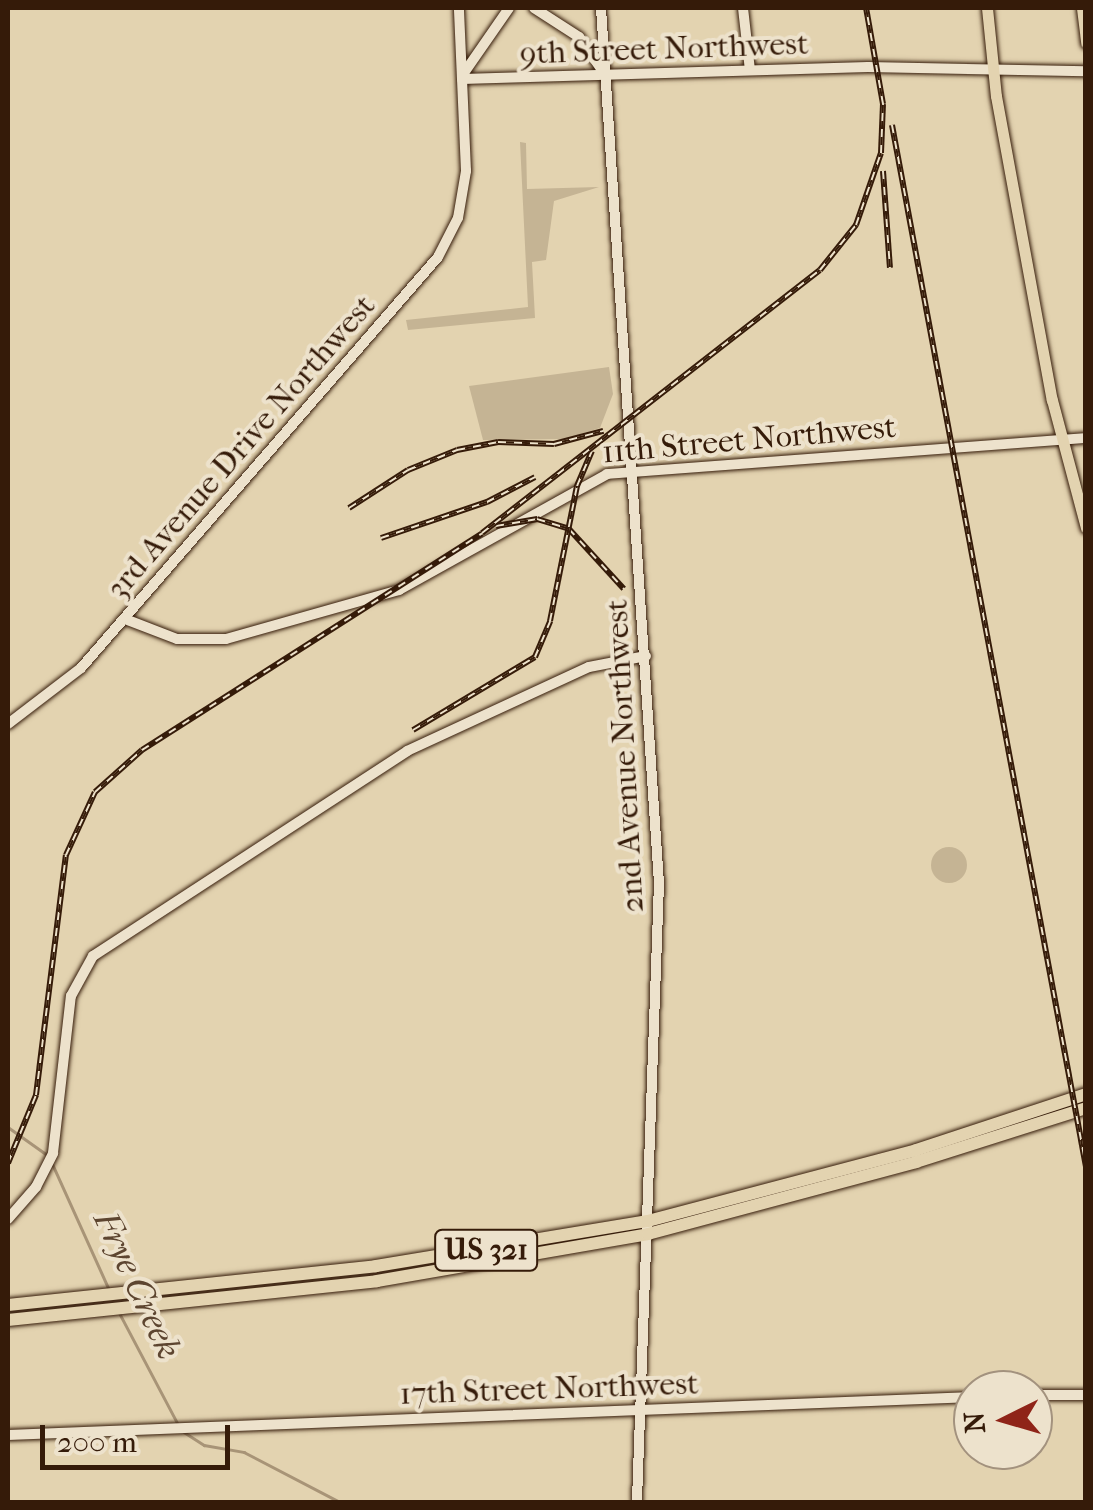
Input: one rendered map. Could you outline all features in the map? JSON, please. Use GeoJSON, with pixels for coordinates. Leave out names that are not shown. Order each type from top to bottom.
{"type":"FeatureCollection","features":[{"type":"Feature","properties":{"kind":"highway","name":"US 321"},"geometry":{"type":"LineString","coordinates":[[8,1304],[376,1266],[648,1227],[916,1150],[1086,1094]]}},
{"type":"Feature","properties":{"kind":"highway","name":"US 321"},"geometry":{"type":"LineString","coordinates":[[8,1320],[377,1281],[648,1227],[916,1162],[1086,1108]]}},
{"type":"Feature","properties":{"kind":"main road"},"geometry":{"type":"LineString","coordinates":[[987,8],[992,67],[1061,440],[1086,528]]}},
{"type":"Feature","properties":{"kind":"main road"},"geometry":{"type":"LineString","coordinates":[[1082,8],[1086,43]]}},
{"type":"Feature","properties":{"kind":"street","name":"3rd Avenue Drive Northwest"},"geometry":{"type":"LineString","coordinates":[[8,724],[32,712],[124,618],[428,271],[452,234],[462,197],[459,8]]}},
{"type":"Feature","properties":{"kind":"street"},"geometry":{"type":"LineString","coordinates":[[462,78],[508,8]]}},
{"type":"Feature","properties":{"kind":"street"},"geometry":{"type":"LineString","coordinates":[[534,8],[578,37],[604,74]]}},
{"type":"Feature","properties":{"kind":"street","name":"2nd Avenue Northwest"},"geometry":{"type":"LineString","coordinates":[[602,8],[635,472],[658,883],[637,1502]]}},
{"type":"Feature","properties":{"kind":"street"},"geometry":{"type":"LineString","coordinates":[[743,8],[750,70]]}},
{"type":"Feature","properties":{"kind":"street"},"geometry":{"type":"LineString","coordinates":[[728,70],[742,61],[745,30]]}},
{"type":"Feature","properties":{"kind":"street","name":"9th Street Northwest"},"geometry":{"type":"LineString","coordinates":[[462,78],[868,67],[1086,71]]}},
{"type":"Feature","properties":{"kind":"street","name":"11th Street Northwest"},"geometry":{"type":"LineString","coordinates":[[124,618],[165,636],[214,641],[391,593],[426,579],[577,486],[635,472],[1086,438]]}},
{"type":"Feature","properties":{"kind":"street"},"geometry":{"type":"LineString","coordinates":[[8,1219],[53,1153],[70,996],[93,956],[379,766],[600,662],[646,656]]}},
{"type":"Feature","properties":{"kind":"street"},"geometry":{"type":"LineString","coordinates":[[1053,1395],[1086,1395]]}},
{"type":"Feature","properties":{"kind":"street","name":"17th Street Northwest"},"geometry":{"type":"LineString","coordinates":[[8,1435],[953,1398]]}},
{"type":"Feature","properties":{"kind":"shaded area"},"geometry":{"type":"Polygon","coordinates":[[[520,142],[526,143],[527,189],[599,187],[554,201],[546,260],[532,262],[535,318],[408,330],[406,320],[528,307],[520,142]]]}},
{"type":"Feature","properties":{"kind":"shaded area"},"geometry":{"type":"Polygon","coordinates":[[[609,367],[613,394],[600,428],[565,439],[483,440],[469,386],[609,367]]]}},
{"type":"Feature","properties":{"kind":"shaded area"},"geometry":{"type":"Polygon","coordinates":[[[949,847],[962,852],[967,865],[962,878],[949,883],[936,878],[931,865],[936,852],[949,847]]]}},
{"type":"Feature","properties":{"kind":"waterway","name":"Frye Creek"},"geometry":{"type":"LineString","coordinates":[[8,1127],[46,1154]]}},
{"type":"Feature","properties":{"kind":"waterway","name":"Frye Creek"},"geometry":{"type":"LineString","coordinates":[[53,1165],[109,1289]]}},
{"type":"Feature","properties":{"kind":"waterway","name":"Frye Creek"},"geometry":{"type":"LineString","coordinates":[[120,1314],[179,1426]]}},
{"type":"Feature","properties":{"kind":"waterway","name":"Frye Creek"},"geometry":{"type":"LineString","coordinates":[[184,1432],[204,1445],[244,1452],[340,1502]]}},
{"type":"Feature","properties":{"kind":"railway"},"geometry":{"type":"LineString","coordinates":[[8,1163],[36,1095],[66,855],[95,792],[142,750],[482,533],[820,270],[856,225],[881,153],[883,104],[866,8]]}},
{"type":"Feature","properties":{"kind":"railway"},"geometry":{"type":"LineString","coordinates":[[892,125],[1086,1167]]}},
{"type":"Feature","properties":{"kind":"railway"},"geometry":{"type":"LineString","coordinates":[[883,171],[890,268]]}},
{"type":"Feature","properties":{"kind":"railway"},"geometry":{"type":"LineString","coordinates":[[349,508],[408,470],[457,450],[498,442],[554,444],[603,431]]}},
{"type":"Feature","properties":{"kind":"railway"},"geometry":{"type":"LineString","coordinates":[[413,730],[535,657],[550,621],[577,486],[592,451]]}},
{"type":"Feature","properties":{"kind":"railway"},"geometry":{"type":"LineString","coordinates":[[381,538],[487,502],[535,477]]}},
{"type":"Feature","properties":{"kind":"railway"},"geometry":{"type":"LineString","coordinates":[[496,526],[537,519],[569,529],[624,589]]}}]}
